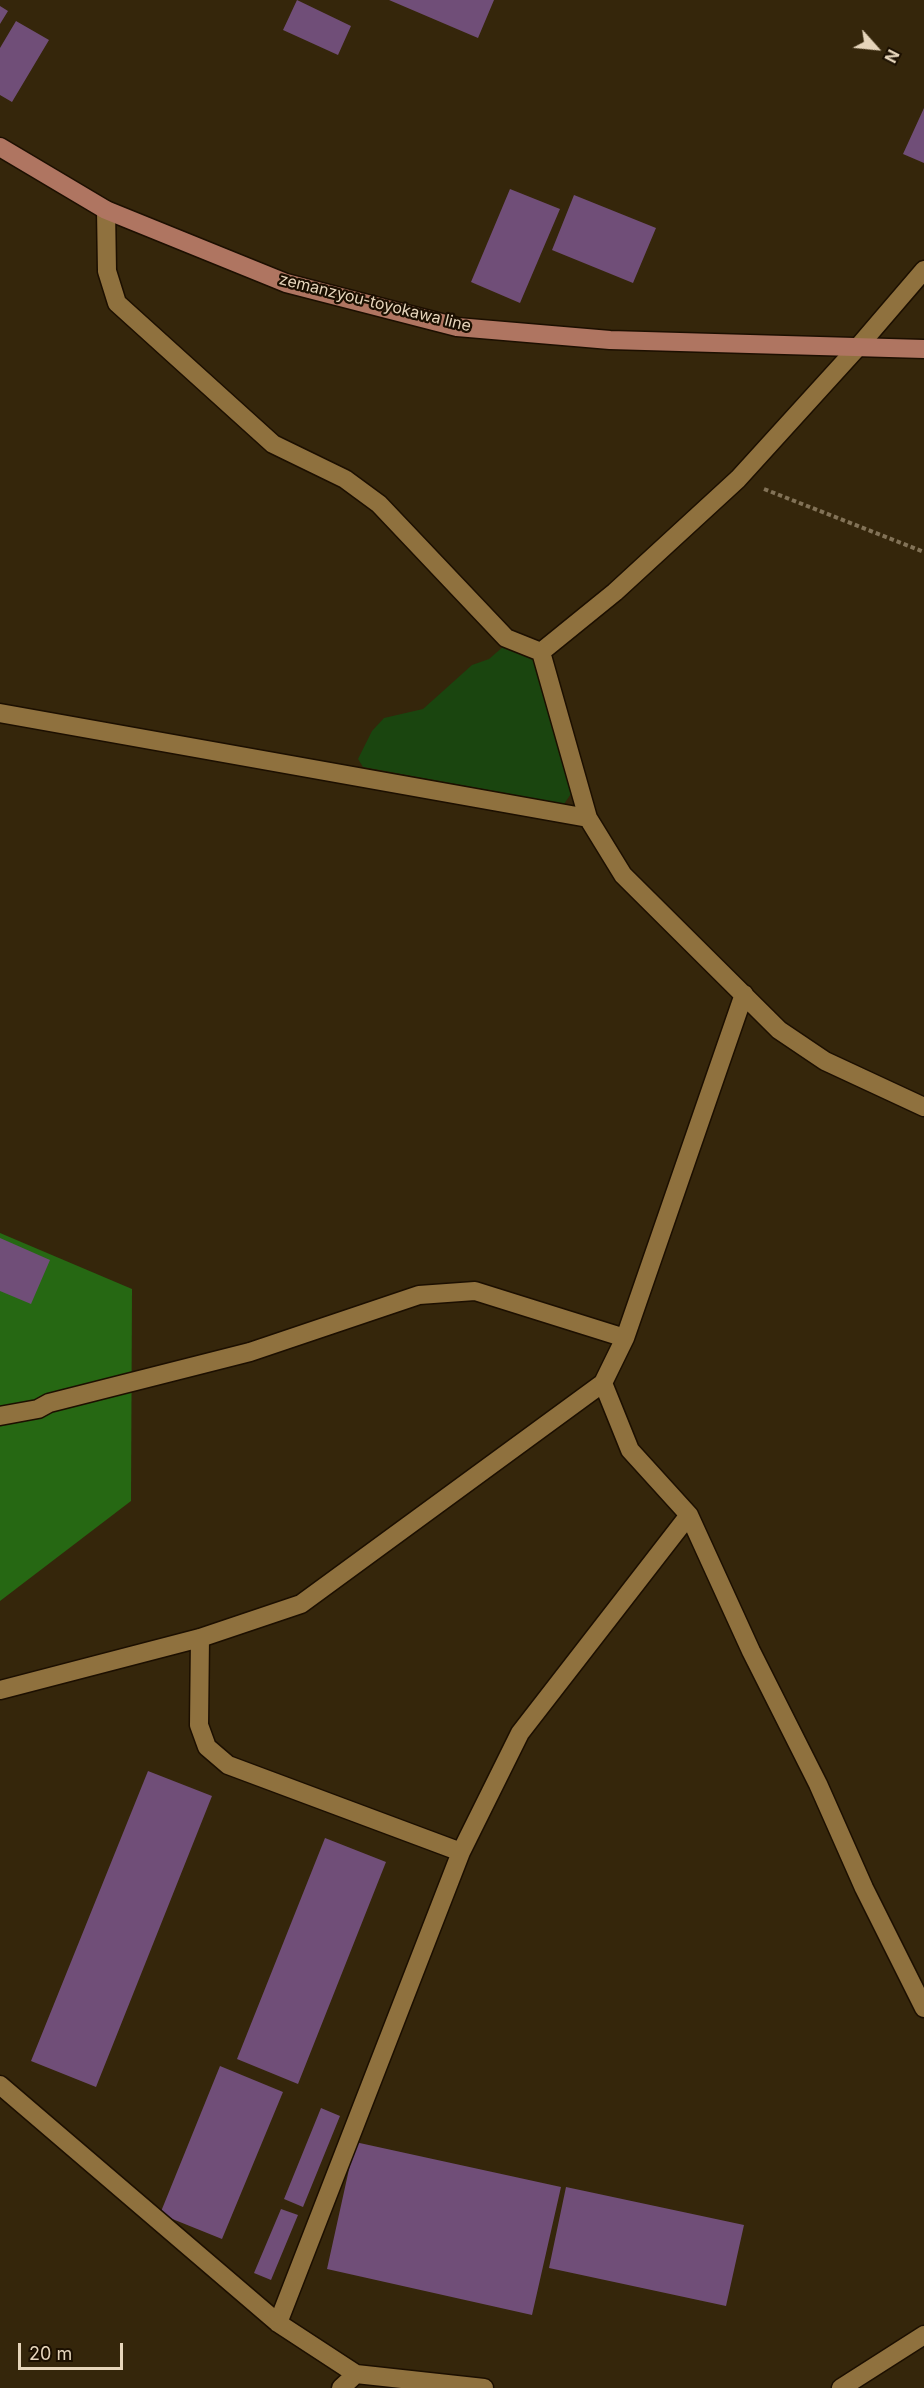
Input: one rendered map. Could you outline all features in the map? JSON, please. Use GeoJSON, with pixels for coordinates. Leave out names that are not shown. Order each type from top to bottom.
{"type":"FeatureCollection","features":[{"type":"Feature","properties":{"kind":"main road","name":"zemanzyou-toyokawa line"},"geometry":{"type":"LineString","coordinates":[[0,147],[106,210],[286,283],[457,327],[610,340],[924,349]]}},
{"type":"Feature","properties":{"kind":"street"},"geometry":{"type":"LineString","coordinates":[[106,210],[108,271],[117,303],[273,444],[345,479],[379,504],[507,638],[541,652]]}},
{"type":"Feature","properties":{"kind":"street"},"geometry":{"type":"LineString","coordinates":[[541,652],[615,592],[738,479],[858,347],[924,270]]}},
{"type":"Feature","properties":{"kind":"street"},"geometry":{"type":"LineString","coordinates":[[541,652],[588,818],[623,875],[779,1030],[825,1061],[924,1107]]}},
{"type":"Feature","properties":{"kind":"street"},"geometry":{"type":"LineString","coordinates":[[0,713],[588,818]]}},
{"type":"Feature","properties":{"kind":"street"},"geometry":{"type":"LineString","coordinates":[[0,1690],[200,1638],[301,1604],[603,1383],[626,1338],[744,994]]}},
{"type":"Feature","properties":{"kind":"street"},"geometry":{"type":"LineString","coordinates":[[0,1416],[38,1409],[49,1403],[250,1352],[418,1295],[475,1291],[626,1338]]}},
{"type":"Feature","properties":{"kind":"street"},"geometry":{"type":"LineString","coordinates":[[603,1383],[630,1450],[689,1515],[751,1651],[818,1784],[864,1888],[924,2007]]}},
{"type":"Feature","properties":{"kind":"street"},"geometry":{"type":"LineString","coordinates":[[278,2323],[461,1852],[520,1733],[689,1515]]}},
{"type":"Feature","properties":{"kind":"street"},"geometry":{"type":"LineString","coordinates":[[200,1638],[199,1725],[207,1747],[228,1765],[461,1852]]}},
{"type":"Feature","properties":{"kind":"street"},"geometry":{"type":"LineString","coordinates":[[0,2085],[278,2323],[356,2374],[484,2388]]}},
{"type":"Feature","properties":{"kind":"street"},"geometry":{"type":"LineString","coordinates":[[841,2388],[924,2335]]}},
{"type":"Feature","properties":{"kind":"street"},"geometry":{"type":"LineString","coordinates":[[341,2388],[356,2374]]}},
{"type":"Feature","properties":{"kind":"path"},"geometry":{"type":"LineString","coordinates":[[738,479],[924,552]]}},
{"type":"Feature","properties":{"kind":"green space"},"geometry":{"type":"Polygon","coordinates":[[[504,646],[535,659],[573,791],[564,804],[363,767],[358,759],[372,731],[384,718],[423,709],[472,665],[489,659],[504,646]]]}},
{"type":"Feature","properties":{"kind":"green space"},"geometry":{"type":"Polygon","coordinates":[[[0,1233],[132,1289],[131,1501],[0,1601],[0,1233]]]}},
{"type":"Feature","properties":{"kind":"building"},"geometry":{"type":"Polygon","coordinates":[[[297,0],[351,26],[338,55],[283,30],[297,0]]]}},
{"type":"Feature","properties":{"kind":"building"},"geometry":{"type":"Polygon","coordinates":[[[389,0],[494,0],[478,38],[389,0]]]}},
{"type":"Feature","properties":{"kind":"building"},"geometry":{"type":"Polygon","coordinates":[[[0,6],[8,11],[0,24],[0,6]]]}},
{"type":"Feature","properties":{"kind":"building"},"geometry":{"type":"Polygon","coordinates":[[[16,21],[49,40],[12,102],[0,95],[0,48],[16,21]]]}},
{"type":"Feature","properties":{"kind":"building"},"geometry":{"type":"Polygon","coordinates":[[[924,108],[924,163],[903,154],[924,108]]]}},
{"type":"Feature","properties":{"kind":"building"},"geometry":{"type":"Polygon","coordinates":[[[510,189],[560,209],[520,303],[471,282],[510,189]]]}},
{"type":"Feature","properties":{"kind":"building"},"geometry":{"type":"Polygon","coordinates":[[[574,195],[656,228],[633,283],[552,250],[574,195]]]}},
{"type":"Feature","properties":{"kind":"building"},"geometry":{"type":"Polygon","coordinates":[[[0,1238],[50,1260],[31,1304],[0,1291],[0,1238]]]}},
{"type":"Feature","properties":{"kind":"building"},"geometry":{"type":"Polygon","coordinates":[[[148,1771],[212,1796],[96,2087],[31,2061],[148,1771]]]}},
{"type":"Feature","properties":{"kind":"building"},"geometry":{"type":"Polygon","coordinates":[[[325,1838],[386,1862],[298,2084],[237,2059],[325,1838]]]}},
{"type":"Feature","properties":{"kind":"building"},"geometry":{"type":"Polygon","coordinates":[[[220,2066],[283,2092],[222,2239],[160,2214],[220,2066]]]}},
{"type":"Feature","properties":{"kind":"building"},"geometry":{"type":"Polygon","coordinates":[[[321,2108],[340,2116],[303,2207],[284,2199],[321,2108]]]}},
{"type":"Feature","properties":{"kind":"building"},"geometry":{"type":"Polygon","coordinates":[[[355,2142],[561,2187],[532,2315],[327,2269],[355,2142]]]}},
{"type":"Feature","properties":{"kind":"building"},"geometry":{"type":"Polygon","coordinates":[[[566,2187],[744,2225],[726,2306],[549,2268],[566,2187]]]}},
{"type":"Feature","properties":{"kind":"building"},"geometry":{"type":"Polygon","coordinates":[[[281,2209],[298,2215],[271,2280],[254,2273],[281,2209]]]}}]}
